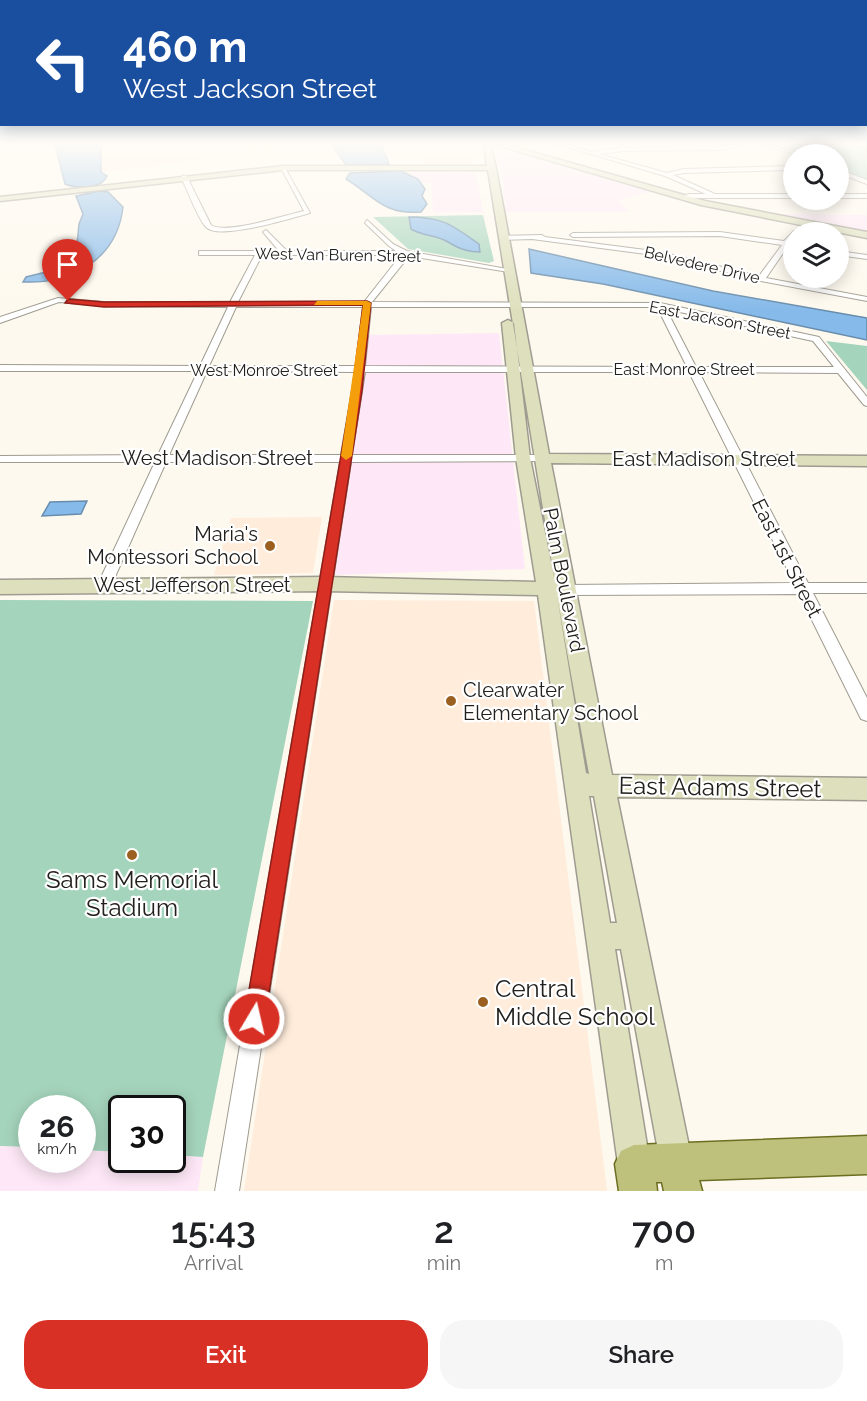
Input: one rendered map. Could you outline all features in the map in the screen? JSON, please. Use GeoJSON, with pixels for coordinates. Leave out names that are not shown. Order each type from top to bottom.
{"type":"FeatureCollection","features":[{"type":"Feature","properties":{"kind":"main road","name":"Palm Boulevard"},"geometry":{"type":"LineString","coordinates":[[493,200],[521,370],[532,458],[555,589],[603,786],[679,1176]]}},
{"type":"Feature","properties":{"kind":"main road","name":"Palm Boulevard"},"geometry":{"type":"LineString","coordinates":[[494,200],[502,238],[503,269]]}},
{"type":"Feature","properties":{"kind":"main road"},"geometry":{"type":"LineString","coordinates":[[690,200],[795,222]]}},
{"type":"Feature","properties":{"kind":"main road"},"geometry":{"type":"LineString","coordinates":[[849,233],[867,236]]}},
{"type":"Feature","properties":{"kind":"main road","name":"East Madison Street"},"geometry":{"type":"LineString","coordinates":[[532,458],[737,458],[867,461]]}},
{"type":"Feature","properties":{"kind":"main road","name":"West Jefferson Street"},"geometry":{"type":"LineString","coordinates":[[0,587],[325,584],[555,589]]}},
{"type":"Feature","properties":{"kind":"main road","name":"Palm Boulevard"},"geometry":{"type":"LineString","coordinates":[[555,589],[574,783],[636,1177]]}},
{"type":"Feature","properties":{"kind":"main road","name":"East Adams Street"},"geometry":{"type":"LineString","coordinates":[[574,783],[603,786],[867,789]]}},
{"type":"Feature","properties":{"kind":"main road"},"geometry":{"type":"LineString","coordinates":[[598,938],[632,935]]}},
{"type":"Feature","properties":{"kind":"main road"},"geometry":{"type":"LineString","coordinates":[[636,1177],[679,1176],[867,1155]]}},
{"type":"Feature","properties":{"kind":"street"},"geometry":{"type":"LineString","coordinates":[[195,200],[208,226],[214,230],[229,230],[308,212],[301,200]]}},
{"type":"Feature","properties":{"kind":"street"},"geometry":{"type":"LineString","coordinates":[[226,1191],[360,371],[367,303],[405,258],[405,253],[391,245],[366,222]]}},
{"type":"Feature","properties":{"kind":"street"},"geometry":{"type":"LineString","coordinates":[[266,231],[285,253]]}},
{"type":"Feature","properties":{"kind":"street"},"geometry":{"type":"LineString","coordinates":[[502,238],[559,235],[720,234],[783,244]]}},
{"type":"Feature","properties":{"kind":"street","name":"Belvedere Drive"},"geometry":{"type":"LineString","coordinates":[[535,238],[661,254],[761,279],[867,298]]}},
{"type":"Feature","properties":{"kind":"street","name":"West Van Buren Street"},"geometry":{"type":"LineString","coordinates":[[202,253],[405,253],[503,269]]}},
{"type":"Feature","properties":{"kind":"street"},"geometry":{"type":"LineString","coordinates":[[104,586],[203,370],[260,253]]}},
{"type":"Feature","properties":{"kind":"street"},"geometry":{"type":"LineString","coordinates":[[761,279],[783,253]]}},
{"type":"Feature","properties":{"kind":"street"},"geometry":{"type":"LineString","coordinates":[[849,255],[867,257]]}},
{"type":"Feature","properties":{"kind":"street","name":"East Jackson Street"},"geometry":{"type":"LineString","coordinates":[[0,320],[58,300],[104,304],[660,305],[816,339],[840,370]]}},
{"type":"Feature","properties":{"kind":"street","name":"East 1st Street"},"geometry":{"type":"LineString","coordinates":[[660,305],[867,714]]}},
{"type":"Feature","properties":{"kind":"street","name":"West Monroe Street"},"geometry":{"type":"LineString","coordinates":[[0,368],[521,370]]}},
{"type":"Feature","properties":{"kind":"street","name":"East Monroe Street"},"geometry":{"type":"LineString","coordinates":[[521,370],[840,370]]}},
{"type":"Feature","properties":{"kind":"street"},"geometry":{"type":"LineString","coordinates":[[840,370],[867,403]]}},
{"type":"Feature","properties":{"kind":"street","name":"West Madison Street"},"geometry":{"type":"LineString","coordinates":[[0,459],[532,458]]}},
{"type":"Feature","properties":{"kind":"street"},"geometry":{"type":"LineString","coordinates":[[555,589],[867,588]]}},
{"type":"Feature","properties":{"kind":"shaded area"},"geometry":{"type":"Polygon","coordinates":[[[432,200],[481,200],[483,212],[433,212],[432,200]]]}},
{"type":"Feature","properties":{"kind":"shaded area"},"geometry":{"type":"Polygon","coordinates":[[[505,200],[620,200],[629,212],[506,212],[505,200]]]}},
{"type":"Feature","properties":{"kind":"shaded area"},"geometry":{"type":"Polygon","coordinates":[[[777,214],[867,215],[867,234],[849,231],[849,222],[804,222],[772,216],[777,214]]]}},
{"type":"Feature","properties":{"kind":"shaded area"},"geometry":{"type":"Polygon","coordinates":[[[499,333],[525,569],[331,575],[369,335],[499,333]]]}},
{"type":"Feature","properties":{"kind":"shaded area","name":"Maria's Montessori School"},"geometry":{"type":"Polygon","coordinates":[[[322,517],[313,573],[214,575],[231,518],[322,517]]]}},
{"type":"Feature","properties":{"kind":"shaded area"},"geometry":{"type":"Polygon","coordinates":[[[334,600],[534,601],[607,1191],[244,1191],[334,600]]]}},
{"type":"Feature","properties":{"kind":"shaded area"},"geometry":{"type":"Polygon","coordinates":[[[0,1146],[18,1147],[18,1173],[96,1173],[96,1151],[108,1151],[108,1173],[186,1173],[186,1156],[203,1157],[198,1191],[0,1191],[0,1146]]]}},
{"type":"Feature","properties":{"kind":"green space"},"geometry":{"type":"Polygon","coordinates":[[[483,215],[494,261],[489,263],[408,249],[373,217],[483,215]]]}},
{"type":"Feature","properties":{"kind":"green space"},"geometry":{"type":"Polygon","coordinates":[[[826,341],[867,346],[867,390],[826,341]]]}},
{"type":"Feature","properties":{"kind":"green space","name":"Sams Memorial Stadium"},"geometry":{"type":"Polygon","coordinates":[[[0,600],[313,601],[203,1157],[186,1156],[186,1095],[108,1095],[108,1151],[96,1151],[96,1095],[18,1095],[18,1147],[0,1146],[0,600]]]}},
{"type":"Feature","properties":{"kind":"water"},"geometry":{"type":"Polygon","coordinates":[[[77,200],[116,200],[123,207],[112,241],[102,254],[90,265],[75,273],[59,278],[23,282],[26,277],[62,268],[77,244],[79,224],[83,214],[77,200]]]}},
{"type":"Feature","properties":{"kind":"water"},"geometry":{"type":"Polygon","coordinates":[[[375,200],[424,200],[427,204],[421,212],[408,212],[375,200]]]}},
{"type":"Feature","properties":{"kind":"water"},"geometry":{"type":"Polygon","coordinates":[[[409,217],[421,217],[447,223],[479,244],[480,252],[462,249],[444,240],[415,231],[411,229],[409,217]]]}},
{"type":"Feature","properties":{"kind":"water"},"geometry":{"type":"Polygon","coordinates":[[[529,249],[713,291],[867,318],[867,340],[603,284],[531,273],[529,249]]]}},
{"type":"Feature","properties":{"kind":"water"},"geometry":{"type":"Polygon","coordinates":[[[87,501],[81,514],[42,516],[50,502],[87,501]]]}},
{"type":"Feature","properties":{"kind":"slow traffic"},"geometry":{"type":"LineString","coordinates":[[317,303],[367,303],[360,371],[346,456]]}},
{"type":"Feature","properties":{"kind":"place","name":"Maria's Montessori School"},"geometry":{"type":"Point","coordinates":[270,546]}},
{"type":"Feature","properties":{"kind":"place","name":"Clearwater Elementary School"},"geometry":{"type":"Point","coordinates":[451,701]}},
{"type":"Feature","properties":{"kind":"place","name":"Sams Memorial Stadium"},"geometry":{"type":"Point","coordinates":[132,855]}},
{"type":"Feature","properties":{"kind":"place","name":"Central Middle School"},"geometry":{"type":"Point","coordinates":[483,1002]}},
{"type":"Feature","properties":{"kind":"route"},"geometry":{"type":"LineString","coordinates":[[68,301],[104,304],[367,303],[357,391],[254,1019]]}}]}
